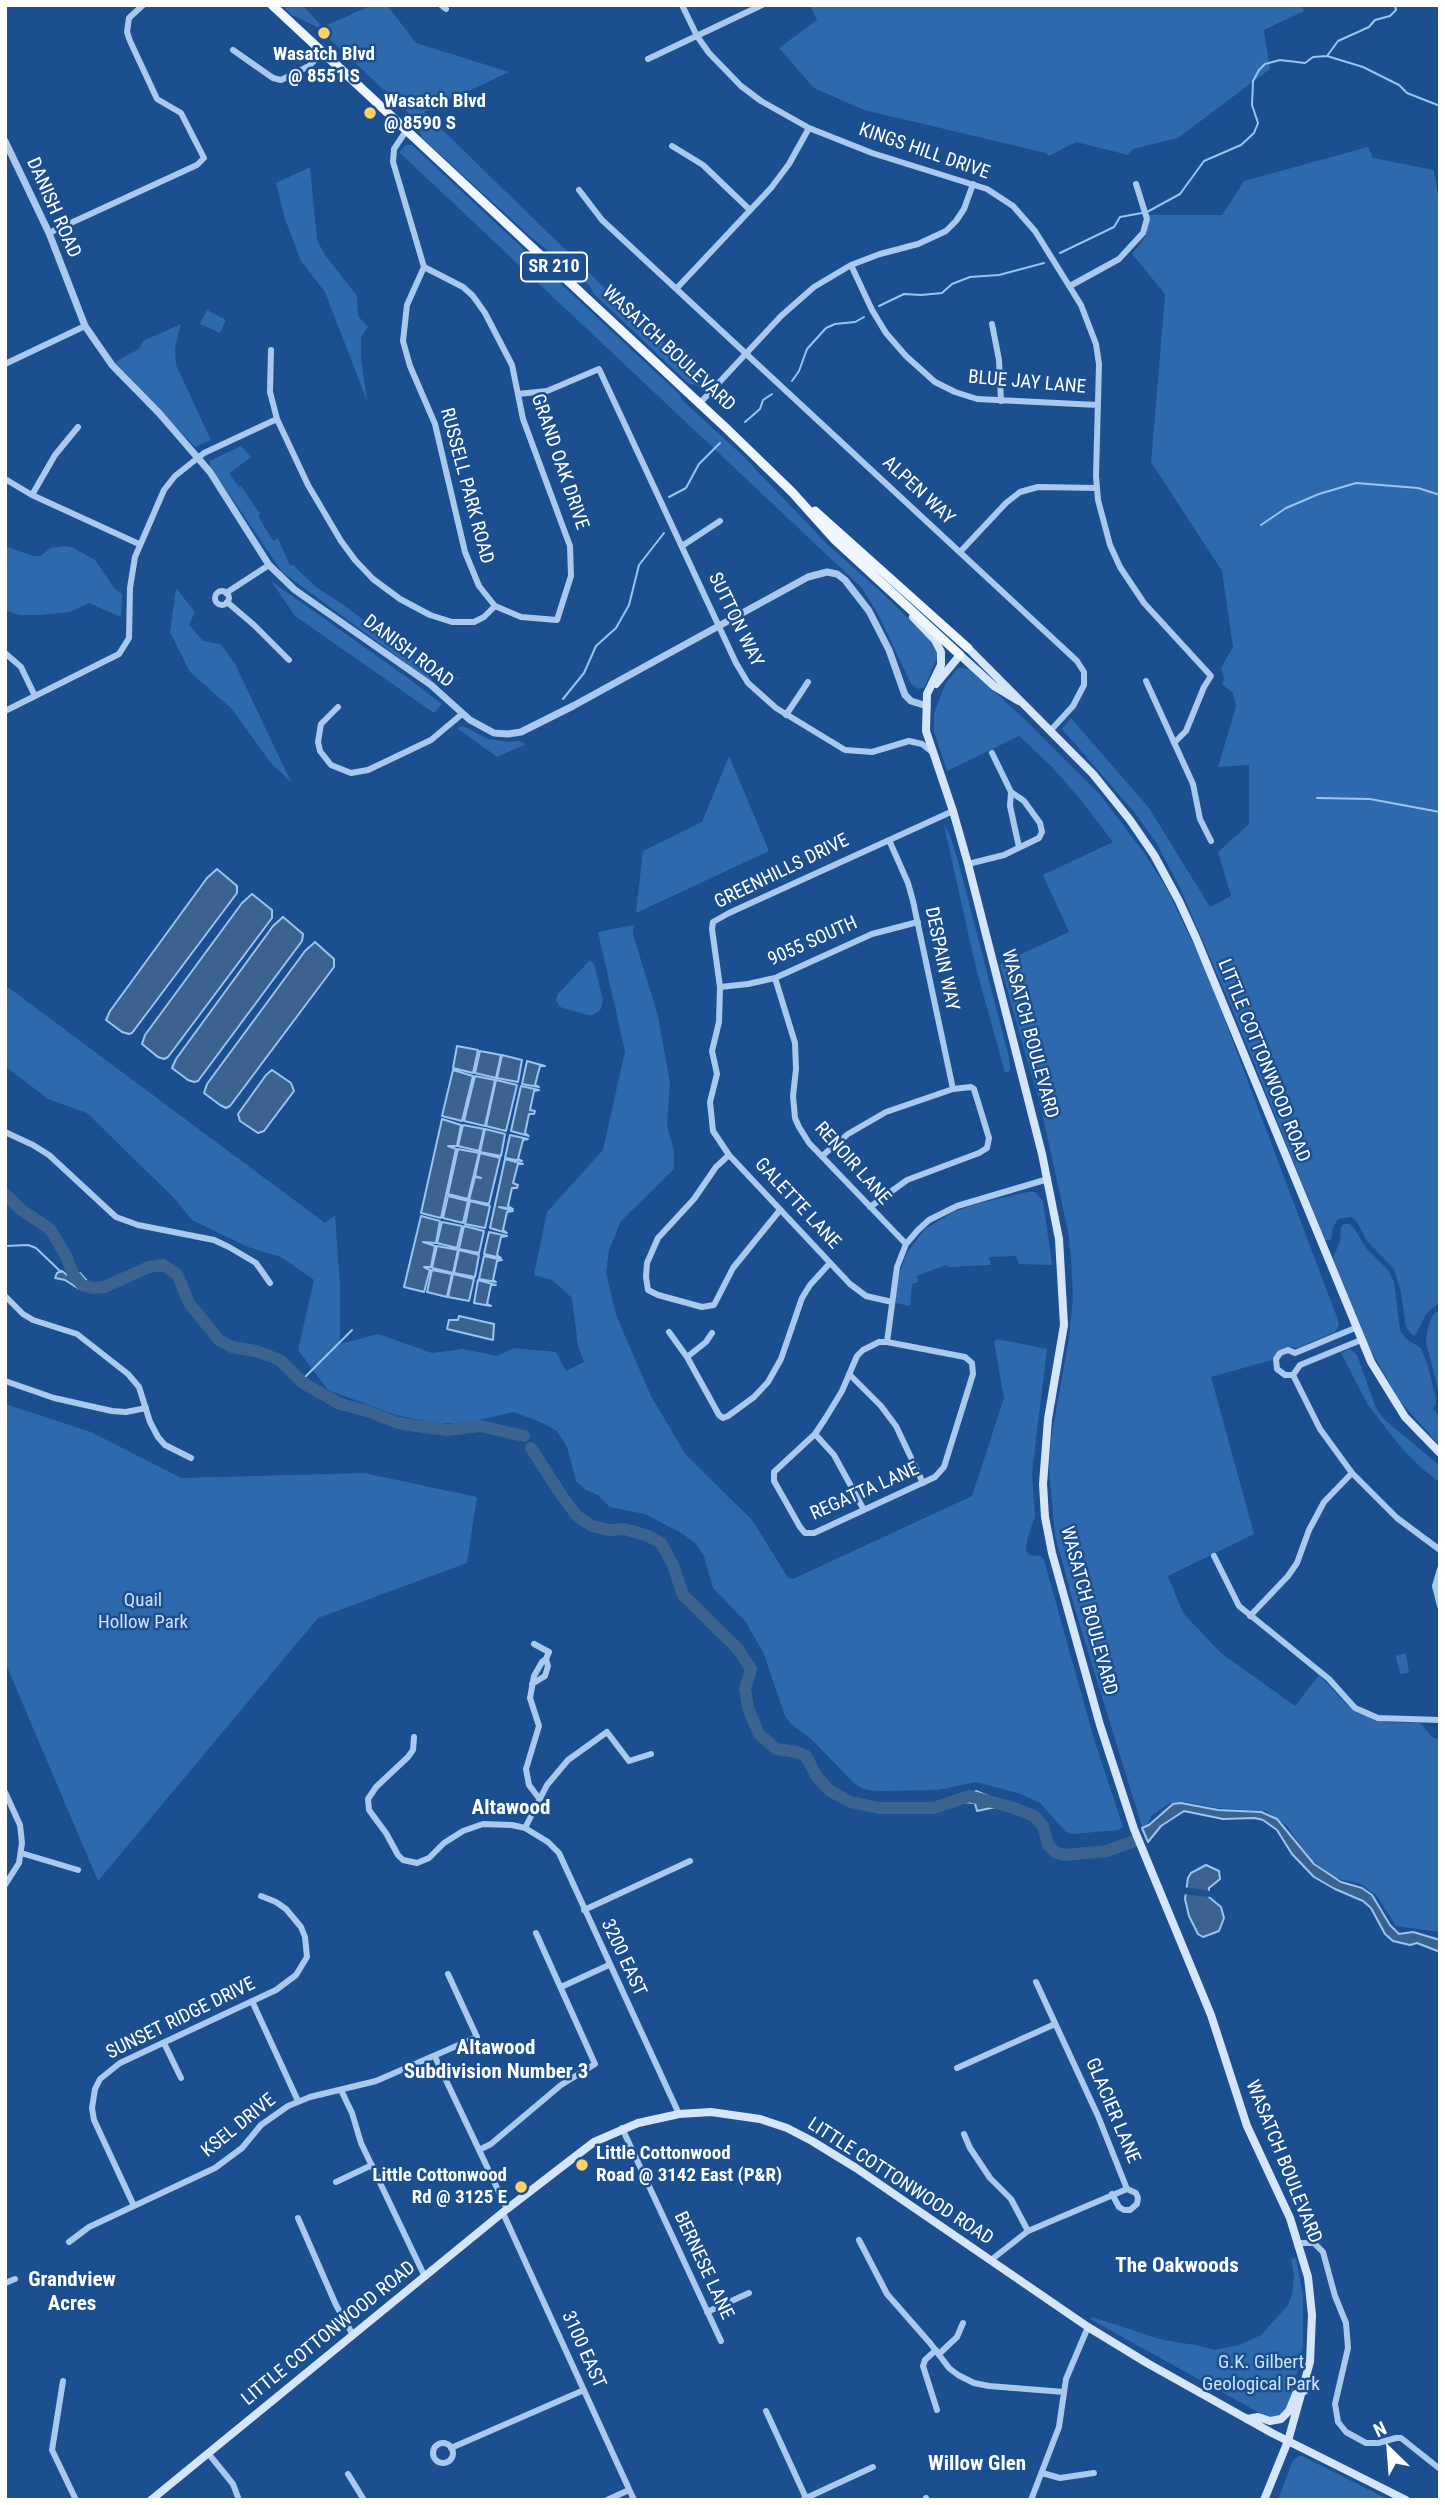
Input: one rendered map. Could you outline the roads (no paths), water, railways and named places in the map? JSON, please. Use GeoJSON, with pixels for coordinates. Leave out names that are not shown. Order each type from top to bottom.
{"type":"FeatureCollection","features":[{"type":"Feature","properties":{"kind":"main road","name":"WASATCH BOULEVARD"},"geometry":{"type":"LineString","coordinates":[[272,5],[792,492],[841,532],[902,597],[941,652],[941,665],[928,691],[926,731],[954,811],[968,864],[1048,1179],[1059,1239],[1064,1310],[1044,1462],[1044,1510],[1052,1553],[1100,1725],[1134,1829],[1211,2015],[1247,2126],[1300,2243],[1308,2277],[1312,2315],[1310,2362],[1288,2441],[1266,2499]]}},
{"type":"Feature","properties":{"kind":"main road","name":"WASATCH BOULEVARD"},"geometry":{"type":"LineString","coordinates":[[902,597],[931,613],[964,652]]}},
{"type":"Feature","properties":{"kind":"main road","name":"LITTLE COTTONWOOD ROAD"},"geometry":{"type":"LineString","coordinates":[[964,652],[994,686],[1022,702],[1094,774],[1154,855],[1179,901],[1211,973],[1355,1328],[1375,1370],[1397,1406],[1440,1453]]}},
{"type":"Feature","properties":{"kind":"main road"},"geometry":{"type":"LineString","coordinates":[[926,706],[939,679],[964,652]]}},
{"type":"Feature","properties":{"kind":"main road","name":"LITTLE COTTONWOOD ROAD"},"geometry":{"type":"LineString","coordinates":[[151,2500],[582,2151],[622,2128],[679,2114],[734,2114],[787,2128],[850,2164],[1088,2327],[1147,2363],[1288,2441],[1406,2500]]}},
{"type":"Feature","properties":{"kind":"main road"},"geometry":{"type":"LineString","coordinates":[[1247,2419],[1282,2419],[1289,2411],[1296,2394],[1304,2391]]}},
{"type":"Feature","properties":{"kind":"street"},"geometry":{"type":"LineString","coordinates":[[49,233],[197,165],[204,158],[181,113],[157,99],[130,41],[127,32],[129,18],[142,5]]}},
{"type":"Feature","properties":{"kind":"street","name":"KINGS HILL DRIVE"},"geometry":{"type":"LineString","coordinates":[[682,5],[697,36],[724,70],[761,101],[808,128],[872,153],[973,184],[1001,196],[1025,217],[1070,286],[1090,324],[1096,344],[1099,364],[1097,488],[1110,545],[1131,586],[1156,618],[1212,676],[1204,687],[1186,731],[1174,743]]}},
{"type":"Feature","properties":{"kind":"street"},"geometry":{"type":"LineString","coordinates":[[648,60],[762,5]]}},
{"type":"Feature","properties":{"kind":"street"},"geometry":{"type":"LineString","coordinates":[[233,50],[273,78],[281,80],[309,65],[322,52]]}},
{"type":"Feature","properties":{"kind":"street"},"geometry":{"type":"LineString","coordinates":[[677,288],[789,163],[808,128]]}},
{"type":"Feature","properties":{"kind":"street"},"geometry":{"type":"LineString","coordinates":[[406,131],[394,149],[393,162],[424,267]]}},
{"type":"Feature","properties":{"kind":"street","name":"DANISH ROAD"},"geometry":{"type":"LineString","coordinates":[[5,141],[49,233],[85,326],[112,365],[198,458],[269,565],[295,590],[431,685],[462,714],[494,733],[521,732],[811,576],[827,572],[837,574],[858,595],[876,624],[898,672],[905,695],[915,703],[926,706]]}},
{"type":"Feature","properties":{"kind":"street"},"geometry":{"type":"LineString","coordinates":[[672,146],[702,165],[750,209]]}},
{"type":"Feature","properties":{"kind":"street"},"geometry":{"type":"LineString","coordinates":[[700,403],[797,301],[832,275],[851,265],[918,244],[946,231],[964,209],[973,184]]}},
{"type":"Feature","properties":{"kind":"street"},"geometry":{"type":"LineString","coordinates":[[1070,286],[1125,254],[1143,233],[1147,219],[1136,184]]}},
{"type":"Feature","properties":{"kind":"street","name":"ALPEN WAY"},"geometry":{"type":"LineString","coordinates":[[579,190],[603,220],[1081,666],[1085,679],[1080,694],[1051,730]]}},
{"type":"Feature","properties":{"kind":"street","name":"BLUE JAY LANE"},"geometry":{"type":"LineString","coordinates":[[851,265],[878,322],[918,369],[935,382],[955,393],[977,399],[1098,405]]}},
{"type":"Feature","properties":{"kind":"street","name":"GRAND OAK DRIVE"},"geometry":{"type":"LineString","coordinates":[[424,267],[463,287],[479,303],[512,365],[523,419],[570,546],[571,576],[557,620],[521,617],[495,606]]}},
{"type":"Feature","properties":{"kind":"street","name":"RUSSELL PARK ROAD"},"geometry":{"type":"LineString","coordinates":[[424,267],[404,317],[403,341],[406,356],[435,424],[469,564],[479,586],[495,606]]}},
{"type":"Feature","properties":{"kind":"street"},"geometry":{"type":"LineString","coordinates":[[992,324],[999,359],[1001,401]]}},
{"type":"Feature","properties":{"kind":"street"},"geometry":{"type":"LineString","coordinates":[[5,364],[85,326]]}},
{"type":"Feature","properties":{"kind":"street"},"geometry":{"type":"LineString","coordinates":[[271,350],[270,391],[277,419],[308,485],[355,561],[400,600],[429,615],[452,622],[474,622],[495,606]]}},
{"type":"Feature","properties":{"kind":"street","name":"SUTTON WAY"},"geometry":{"type":"LineString","coordinates":[[519,394],[547,391],[599,369],[644,454],[682,546],[739,670],[748,683],[786,715],[838,747],[850,751],[872,752],[915,741],[932,752]]}},
{"type":"Feature","properties":{"kind":"street"},"geometry":{"type":"LineString","coordinates":[[5,711],[111,660],[126,646],[131,629],[131,575],[139,544],[164,489],[175,476],[204,453],[277,419]]}},
{"type":"Feature","properties":{"kind":"street"},"geometry":{"type":"LineString","coordinates":[[32,495],[55,455],[78,427]]}},
{"type":"Feature","properties":{"kind":"street"},"geometry":{"type":"LineString","coordinates":[[5,479],[32,495],[139,544]]}},
{"type":"Feature","properties":{"kind":"street"},"geometry":{"type":"LineString","coordinates":[[960,552],[1006,503],[1020,492],[1038,486],[1097,488]]}},
{"type":"Feature","properties":{"kind":"street"},"geometry":{"type":"LineString","coordinates":[[682,546],[720,521]]}},
{"type":"Feature","properties":{"kind":"street"},"geometry":{"type":"LineString","coordinates":[[269,565],[226,593],[219,592],[215,599],[219,604],[227,603],[254,625],[289,660]]}},
{"type":"Feature","properties":{"kind":"street"},"geometry":{"type":"LineString","coordinates":[[226,593],[229,598],[227,603]]}},
{"type":"Feature","properties":{"kind":"street"},"geometry":{"type":"LineString","coordinates":[[5,653],[21,667],[34,696]]}},
{"type":"Feature","properties":{"kind":"street"},"geometry":{"type":"LineString","coordinates":[[1146,681],[1193,784],[1199,819],[1211,841]]}},
{"type":"Feature","properties":{"kind":"street"},"geometry":{"type":"LineString","coordinates":[[786,715],[808,682]]}},
{"type":"Feature","properties":{"kind":"street"},"geometry":{"type":"LineString","coordinates":[[338,707],[321,724],[318,742],[320,751],[331,765],[340,771],[351,773],[368,770],[431,740],[462,714]]}},
{"type":"Feature","properties":{"kind":"street"},"geometry":{"type":"LineString","coordinates":[[968,864],[998,857],[1039,838],[1042,832],[1040,823],[1024,801],[1011,792],[992,753]]}},
{"type":"Feature","properties":{"kind":"street"},"geometry":{"type":"LineString","coordinates":[[1011,792],[1010,806],[1019,847]]}},
{"type":"Feature","properties":{"kind":"street","name":"GREENHILLS DRIVE"},"geometry":{"type":"LineString","coordinates":[[709,1102],[717,1074],[712,1051],[719,1022],[720,986],[713,922],[954,811]]}},
{"type":"Feature","properties":{"kind":"street","name":"DESPAIN WAY"},"geometry":{"type":"LineString","coordinates":[[889,840],[908,883],[953,1089]]}},
{"type":"Feature","properties":{"kind":"street","name":"9055 SOUTH"},"geometry":{"type":"LineString","coordinates":[[720,986],[775,978],[860,939],[918,922]]}},
{"type":"Feature","properties":{"kind":"street","name":"RENOIR LANE"},"geometry":{"type":"LineString","coordinates":[[775,978],[795,1043],[793,1096],[795,1118],[799,1127],[822,1156],[906,1244]]}},
{"type":"Feature","properties":{"kind":"street"},"geometry":{"type":"LineString","coordinates":[[822,1156],[864,1123],[886,1112],[953,1089],[971,1087],[976,1092],[989,1138],[986,1148],[907,1180],[870,1207]]}},
{"type":"Feature","properties":{"kind":"street","name":"GALETTE LANE"},"geometry":{"type":"LineString","coordinates":[[709,1102],[713,1131],[729,1155],[858,1291],[866,1296],[892,1302]]}},
{"type":"Feature","properties":{"kind":"street"},"geometry":{"type":"LineString","coordinates":[[5,1132],[48,1155],[116,1217],[127,1222],[214,1240],[256,1263],[270,1283]]}},
{"type":"Feature","properties":{"kind":"street"},"geometry":{"type":"LineString","coordinates":[[729,1155],[658,1238],[646,1277],[646,1283],[652,1292],[702,1307],[714,1306],[733,1268],[780,1210]]}},
{"type":"Feature","properties":{"kind":"street"},"geometry":{"type":"LineString","coordinates":[[864,1510],[834,1455],[815,1434],[842,1391],[852,1365],[863,1350],[871,1345],[887,1342],[897,1267],[906,1244],[924,1224],[942,1213],[978,1199],[1048,1179]]}},
{"type":"Feature","properties":{"kind":"street"},"geometry":{"type":"LineString","coordinates":[[669,1332],[723,1418],[754,1397],[775,1371],[802,1298],[830,1263]]}},
{"type":"Feature","properties":{"kind":"street"},"geometry":{"type":"LineString","coordinates":[[5,1296],[33,1320],[77,1334],[120,1368],[139,1387],[150,1422],[158,1437],[165,1445],[191,1458]]}},
{"type":"Feature","properties":{"kind":"street"},"geometry":{"type":"LineString","coordinates":[[1293,1375],[1282,1375],[1276,1369],[1276,1359],[1280,1353],[1288,1350],[1295,1353],[1355,1328]]}},
{"type":"Feature","properties":{"kind":"street"},"geometry":{"type":"LineString","coordinates":[[687,1357],[706,1342],[712,1333]]}},
{"type":"Feature","properties":{"kind":"street"},"geometry":{"type":"LineString","coordinates":[[1293,1375],[1300,1365],[1361,1340]]}},
{"type":"Feature","properties":{"kind":"street","name":"REGATTA LANE"},"geometry":{"type":"LineString","coordinates":[[815,1434],[777,1468],[774,1476],[805,1533],[814,1533],[923,1483],[943,1470],[974,1368],[970,1359],[965,1357],[887,1342]]}},
{"type":"Feature","properties":{"kind":"street"},"geometry":{"type":"LineString","coordinates":[[849,1374],[881,1406],[896,1426],[923,1483]]}},
{"type":"Feature","properties":{"kind":"street"},"geometry":{"type":"LineString","coordinates":[[1293,1375],[1320,1429],[1352,1474],[1397,1518],[1440,1550]]}},
{"type":"Feature","properties":{"kind":"street"},"geometry":{"type":"LineString","coordinates":[[5,1381],[54,1398],[111,1411],[126,1412],[146,1408]]}},
{"type":"Feature","properties":{"kind":"street"},"geometry":{"type":"LineString","coordinates":[[1250,1616],[1288,1576],[1297,1563],[1309,1530],[1324,1502],[1352,1474]]}},
{"type":"Feature","properties":{"kind":"street"},"geometry":{"type":"LineString","coordinates":[[1214,1556],[1239,1606],[1321,1672],[1354,1708],[1378,1718],[1440,1720]]}},
{"type":"Feature","properties":{"kind":"street"},"geometry":{"type":"LineString","coordinates":[[1440,1569],[1435,1586],[1440,1606]]}},
{"type":"Feature","properties":{"kind":"street"},"geometry":{"type":"LineString","coordinates":[[534,1644],[549,1652],[538,1668],[530,1698],[539,1726],[526,1769],[529,1785],[538,1797]]}},
{"type":"Feature","properties":{"kind":"street"},"geometry":{"type":"LineString","coordinates":[[414,1737],[408,1757],[376,1787],[368,1799],[368,1805],[369,1811],[404,1860],[417,1863],[429,1858],[444,1843],[472,1827],[497,1824],[525,1828],[538,1797],[568,1760],[607,1732],[629,1761],[651,1754]]}},
{"type":"Feature","properties":{"kind":"street"},"geometry":{"type":"LineString","coordinates":[[5,1792],[20,1825],[21,1853],[14,1873],[5,1885]]}},
{"type":"Feature","properties":{"kind":"street","name":"3200 EAST"},"geometry":{"type":"LineString","coordinates":[[525,1828],[541,1837],[559,1853],[679,2114]]}},
{"type":"Feature","properties":{"kind":"street"},"geometry":{"type":"LineString","coordinates":[[21,1853],[78,1870]]}},
{"type":"Feature","properties":{"kind":"street"},"geometry":{"type":"LineString","coordinates":[[584,1910],[690,1861]]}},
{"type":"Feature","properties":{"kind":"street","name":"SUNSET RIDGE DRIVE"},"geometry":{"type":"LineString","coordinates":[[134,2206],[98,2130],[92,2109],[100,2079],[109,2070],[287,1983],[302,1966],[307,1957],[301,1927],[286,1909],[261,1896]]}},
{"type":"Feature","properties":{"kind":"street"},"geometry":{"type":"LineString","coordinates":[[479,2150],[491,2144],[561,2085],[595,2064],[536,1933]]}},
{"type":"Feature","properties":{"kind":"street"},"geometry":{"type":"LineString","coordinates":[[561,1987],[609,1965]]}},
{"type":"Feature","properties":{"kind":"street","name":"KSEL DRIVE"},"geometry":{"type":"LineString","coordinates":[[69,2242],[81,2232],[215,2168],[229,2159],[275,2113],[298,2101],[376,2081],[477,2038],[448,1973]]}},
{"type":"Feature","properties":{"kind":"street","name":"GLACIER LANE"},"geometry":{"type":"LineString","coordinates":[[991,2260],[1028,2231],[1127,2189],[1098,2116],[1036,1982]]}},
{"type":"Feature","properties":{"kind":"street"},"geometry":{"type":"LineString","coordinates":[[252,2001],[298,2101]]}},
{"type":"Feature","properties":{"kind":"street"},"geometry":{"type":"LineString","coordinates":[[957,2068],[1055,2024]]}},
{"type":"Feature","properties":{"kind":"street"},"geometry":{"type":"LineString","coordinates":[[164,2043],[181,2078]]}},
{"type":"Feature","properties":{"kind":"street","name":"3100 EAST"},"geometry":{"type":"LineString","coordinates":[[435,2057],[634,2500]]}},
{"type":"Feature","properties":{"kind":"street"},"geometry":{"type":"LineString","coordinates":[[341,2090],[352,2113],[358,2135],[425,2277]]}},
{"type":"Feature","properties":{"kind":"street","name":"BERNESE LANE"},"geometry":{"type":"LineString","coordinates":[[622,2128],[721,2341]]}},
{"type":"Feature","properties":{"kind":"street"},"geometry":{"type":"LineString","coordinates":[[964,2134],[990,2178],[1011,2199],[1028,2231]]}},
{"type":"Feature","properties":{"kind":"street"},"geometry":{"type":"LineString","coordinates":[[336,2182],[372,2165]]}},
{"type":"Feature","properties":{"kind":"street"},"geometry":{"type":"LineString","coordinates":[[1112,2194],[1119,2207],[1130,2210],[1138,2203],[1138,2198],[1136,2193],[1127,2189]]}},
{"type":"Feature","properties":{"kind":"street"},"geometry":{"type":"LineString","coordinates":[[298,2218],[353,2335]]}},
{"type":"Feature","properties":{"kind":"street"},"geometry":{"type":"LineString","coordinates":[[859,2240],[887,2294],[949,2368],[958,2375],[974,2383],[1064,2392]]}},
{"type":"Feature","properties":{"kind":"street"},"geometry":{"type":"LineString","coordinates":[[1300,2243],[1314,2243],[1323,2252],[1335,2296],[1346,2323],[1349,2348],[1335,2404],[1338,2422],[1346,2432],[1366,2443],[1401,2438],[1440,2469]]}},
{"type":"Feature","properties":{"kind":"street"},"geometry":{"type":"LineString","coordinates":[[5,2283],[15,2279]]}},
{"type":"Feature","properties":{"kind":"street"},"geometry":{"type":"LineString","coordinates":[[707,2312],[748,2293]]}},
{"type":"Feature","properties":{"kind":"street"},"geometry":{"type":"LineString","coordinates":[[937,2410],[923,2366],[925,2360],[957,2337],[963,2323]]}},
{"type":"Feature","properties":{"kind":"street"},"geometry":{"type":"LineString","coordinates":[[1031,2500],[1062,2416],[1064,2392],[1074,2356],[1088,2327]]}},
{"type":"Feature","properties":{"kind":"street"},"geometry":{"type":"LineString","coordinates":[[63,2381],[52,2450],[76,2500]]}},
{"type":"Feature","properties":{"kind":"street"},"geometry":{"type":"LineString","coordinates":[[451,2448],[584,2390]]}},
{"type":"Feature","properties":{"kind":"street"},"geometry":{"type":"LineString","coordinates":[[766,2411],[804,2499],[873,2468]]}},
{"type":"Feature","properties":{"kind":"street"},"geometry":{"type":"LineString","coordinates":[[208,2453],[233,2484],[239,2500]]}},
{"type":"Feature","properties":{"kind":"street"},"geometry":{"type":"LineString","coordinates":[[1042,2473],[1060,2478],[1094,2473]]}},
{"type":"Feature","properties":{"kind":"street"},"geometry":{"type":"LineString","coordinates":[[348,2474],[363,2500]]}},
{"type":"Feature","properties":{"kind":"street"},"geometry":{"type":"LineString","coordinates":[[607,2500],[629,2490]]}},
{"type":"Feature","properties":{"kind":"waterway"},"geometry":{"type":"LineString","coordinates":[[1147,212],[1180,194],[1204,161],[1241,145],[1254,133],[1258,123],[1252,105],[1253,81],[1265,64],[1280,60],[1305,63],[1313,57],[1327,56],[1338,41],[1369,27],[1375,20],[1390,16],[1396,10],[1395,5]]}},
{"type":"Feature","properties":{"kind":"waterway"},"geometry":{"type":"LineString","coordinates":[[1327,56],[1363,67],[1399,85],[1407,93],[1440,106]]}},
{"type":"Feature","properties":{"kind":"waterway"},"geometry":{"type":"LineString","coordinates":[[1060,253],[1114,227],[1120,217],[1142,213]]}},
{"type":"Feature","properties":{"kind":"waterway"},"geometry":{"type":"LineString","coordinates":[[879,306],[904,294],[942,293],[952,284],[970,277],[999,275],[1044,263]]}},
{"type":"Feature","properties":{"kind":"waterway"},"geometry":{"type":"LineString","coordinates":[[792,381],[807,349],[826,328],[855,322],[864,317]]}},
{"type":"Feature","properties":{"kind":"waterway"},"geometry":{"type":"LineString","coordinates":[[745,422],[760,409],[763,400],[772,394]]}},
{"type":"Feature","properties":{"kind":"waterway"},"geometry":{"type":"LineString","coordinates":[[669,497],[686,488],[699,464],[720,443]]}},
{"type":"Feature","properties":{"kind":"waterway"},"geometry":{"type":"LineString","coordinates":[[1261,525],[1286,508],[1356,483],[1418,488],[1440,495]]}},
{"type":"Feature","properties":{"kind":"waterway"},"geometry":{"type":"LineString","coordinates":[[563,699],[584,673],[596,646],[616,628],[629,605],[639,565],[664,533]]}},
{"type":"Feature","properties":{"kind":"waterway"},"geometry":{"type":"LineString","coordinates":[[1317,798],[1370,799],[1440,812]]}},
{"type":"Feature","properties":{"kind":"waterway"},"geometry":{"type":"LineString","coordinates":[[5,1194],[20,1209],[50,1229],[73,1274],[82,1285],[104,1287],[149,1267],[163,1265],[177,1274],[189,1303],[219,1340],[232,1347],[256,1351],[280,1360],[303,1383],[340,1404],[398,1423],[448,1430],[480,1426],[524,1436]]}},
{"type":"Feature","properties":{"kind":"waterway"},"geometry":{"type":"LineString","coordinates":[[5,1246],[28,1245],[36,1248],[61,1272]]}},
{"type":"Feature","properties":{"kind":"waterway"},"geometry":{"type":"LineString","coordinates":[[301,1381],[352,1330]]}},
{"type":"Feature","properties":{"kind":"waterway"},"geometry":{"type":"LineString","coordinates":[[531,1448],[577,1516],[592,1526],[609,1530],[625,1529],[661,1543],[673,1565],[683,1595],[738,1649],[751,1669],[745,1689],[748,1708],[759,1734],[776,1749],[806,1756],[817,1777],[830,1791],[851,1802],[879,1808],[934,1808],[969,1796],[1011,1807],[1034,1816],[1043,1826],[1048,1845],[1055,1852],[1064,1855],[1107,1851],[1134,1841]]}},
{"type":"Feature","properties":{"kind":"place","name":"Wasatch Blvd @ 8551 S"},"geometry":{"type":"Point","coordinates":[324,33]}},
{"type":"Feature","properties":{"kind":"place","name":"Wasatch Blvd @ 8590 S"},"geometry":{"type":"Point","coordinates":[370,113]}},
{"type":"Feature","properties":{"kind":"place","name":"Little Cottonwood Road @ 3142 East (P&R)"},"geometry":{"type":"Point","coordinates":[582,2165]}},
{"type":"Feature","properties":{"kind":"place","name":"Little Cottonwood Rd @ 3125 E"},"geometry":{"type":"Point","coordinates":[521,2187]}},
{"type":"Feature","properties":{"kind":"district","name":"Altawood"},"geometry":{"type":"Point","coordinates":[511,1809]}},
{"type":"Feature","properties":{"kind":"district","name":"Altawood Subdivision Number 3"},"geometry":{"type":"Point","coordinates":[496,2061]}},
{"type":"Feature","properties":{"kind":"district","name":"The Oakwoods"},"geometry":{"type":"Point","coordinates":[1177,2267]}},
{"type":"Feature","properties":{"kind":"district","name":"Grandview Acres"},"geometry":{"type":"Point","coordinates":[72,2293]}},
{"type":"Feature","properties":{"kind":"district","name":"Willow Glen"},"geometry":{"type":"Point","coordinates":[977,2465]}},
{"type":"Feature","properties":{"kind":"park label","name":"Quail Hollow Park"},"geometry":{"type":"Point","coordinates":[143,1612]}},
{"type":"Feature","properties":{"kind":"park label","name":"G.K. Gilbert Geological Park"},"geometry":{"type":"Point","coordinates":[1261,2374]}}]}
